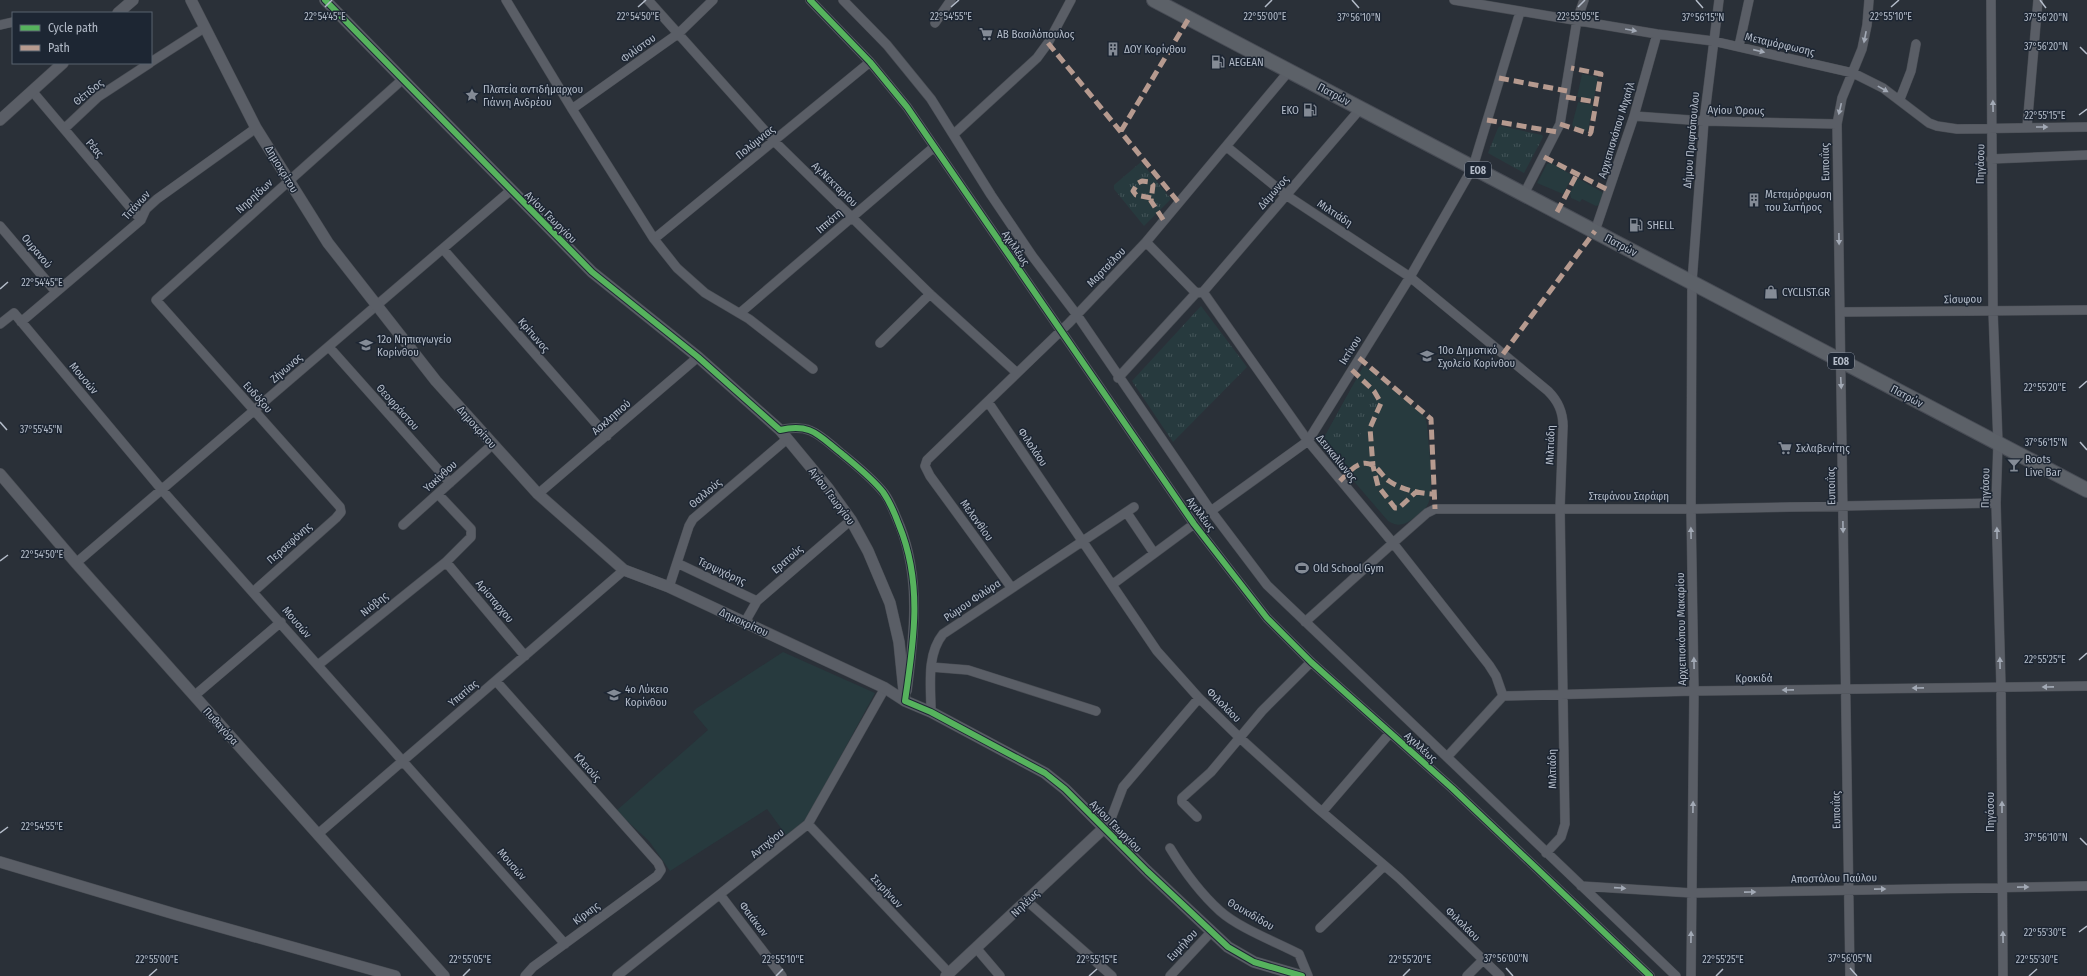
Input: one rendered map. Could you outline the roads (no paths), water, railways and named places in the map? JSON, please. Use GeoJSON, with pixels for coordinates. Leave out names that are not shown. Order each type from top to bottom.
{"type":"FeatureCollection","features":[{"type":"Feature","properties":{"kind":"main road","name":"Πατρών"},"geometry":{"type":"LineString","coordinates":[[1154,0],[2087,490]]}},
{"type":"Feature","properties":{"kind":"street"},"geometry":{"type":"LineString","coordinates":[[119,12],[133,0]]}},
{"type":"Feature","properties":{"kind":"street","name":"Δημοκρίτου"},"geometry":{"type":"LineString","coordinates":[[191,0],[256,128],[288,182],[328,243],[436,381],[538,494],[624,570],[669,587],[745,622],[885,688],[906,701]]}},
{"type":"Feature","properties":{"kind":"street","name":"Αγίου Γεωργίου"},"geometry":{"type":"LineString","coordinates":[[325,0],[510,191],[592,272],[698,357],[784,434],[828,488],[851,520],[868,551],[890,603],[899,642],[906,701],[931,712],[1044,773],[1064,789],[1228,947],[1241,955],[1271,968],[1302,976]]}},
{"type":"Feature","properties":{"kind":"street"},"geometry":{"type":"LineString","coordinates":[[506,0],[572,109],[654,239],[677,268],[705,293],[740,313],[813,369]]}},
{"type":"Feature","properties":{"kind":"street","name":"Αγ.Νεκταρίου"},"geometry":{"type":"LineString","coordinates":[[648,0],[775,142],[930,294],[1017,373]]}},
{"type":"Feature","properties":{"kind":"street","name":"Φιλίστου"},"geometry":{"type":"LineString","coordinates":[[572,109],[679,33],[713,0]]}},
{"type":"Feature","properties":{"kind":"street","name":"Αχιλλέως"},"geometry":{"type":"LineString","coordinates":[[810,0],[870,62],[907,107],[1194,524],[1267,618],[1311,662],[1390,733],[1650,976]]}},
{"type":"Feature","properties":{"kind":"street","name":"Αχιλλέως"},"geometry":{"type":"LineString","coordinates":[[843,0],[887,45],[910,71],[931,99],[1008,219],[1077,315],[1118,378],[1211,511],[1257,573],[1278,597],[1676,976]]}},
{"type":"Feature","properties":{"kind":"street"},"geometry":{"type":"LineString","coordinates":[[936,23],[951,0]]}},
{"type":"Feature","properties":{"kind":"street"},"geometry":{"type":"LineString","coordinates":[[954,134],[1037,58],[1048,43],[1071,0]]}},
{"type":"Feature","properties":{"kind":"street","name":"Μεταμόρφωσης"},"geometry":{"type":"LineString","coordinates":[[1454,0],[1494,4],[1520,12],[1578,20],[1657,34],[1713,41],[1853,73],[1883,88],[1900,99],[1921,118],[1937,126],[1956,129],[2087,127]]}},
{"type":"Feature","properties":{"kind":"street"},"geometry":{"type":"LineString","coordinates":[[1524,194],[1560,124],[1578,20],[1584,0]]}},
{"type":"Feature","properties":{"kind":"street","name":"Δήμου Πριφτόπουλου"},"geometry":{"type":"LineString","coordinates":[[1692,282],[1704,122],[1719,0]]}},
{"type":"Feature","properties":{"kind":"street"},"geometry":{"type":"LineString","coordinates":[[1739,46],[1749,0]]}},
{"type":"Feature","properties":{"kind":"street","name":"Ευποιΐας"},"geometry":{"type":"LineString","coordinates":[[1850,976],[1850,890],[1845,689],[1837,124],[1842,98],[1862,49],[1867,25],[1869,0]]}},
{"type":"Feature","properties":{"kind":"street","name":"Πηγάσου"},"geometry":{"type":"LineString","coordinates":[[1992,0],[1993,128],[1991,159],[1993,311],[1998,443],[1996,503],[2001,687],[2003,976]]}},
{"type":"Feature","properties":{"kind":"street"},"geometry":{"type":"LineString","coordinates":[[2027,128],[2038,0]]}},
{"type":"Feature","properties":{"kind":"street","name":"Ικτίνου"},"geometry":{"type":"LineString","coordinates":[[1211,511],[1308,441],[1410,277],[1473,167],[1520,12]]}},
{"type":"Feature","properties":{"kind":"street"},"geometry":{"type":"LineString","coordinates":[[0,25],[12,22]]}},
{"type":"Feature","properties":{"kind":"street","name":"Θέτιδος"},"geometry":{"type":"LineString","coordinates":[[152,62],[204,28]]}},
{"type":"Feature","properties":{"kind":"street","name":"Αρχιεπισκόπου Μιχαήλ"},"geometry":{"type":"LineString","coordinates":[[1595,231],[1634,116],[1657,34]]}},
{"type":"Feature","properties":{"kind":"street"},"geometry":{"type":"LineString","coordinates":[[1900,99],[1911,71],[1916,44]]}},
{"type":"Feature","properties":{"kind":"street","name":"Πολύμνιας"},"geometry":{"type":"LineString","coordinates":[[654,239],[775,142],[870,62]]}},
{"type":"Feature","properties":{"kind":"street"},"geometry":{"type":"LineString","coordinates":[[0,120],[62,64]]}},
{"type":"Feature","properties":{"kind":"street","name":"Θέτιδος"},"geometry":{"type":"LineString","coordinates":[[64,129],[98,97],[148,64]]}},
{"type":"Feature","properties":{"kind":"street","name":"Μαρτσέλου"},"geometry":{"type":"LineString","coordinates":[[925,466],[930,456],[1061,331],[1146,242],[1290,71]]}},
{"type":"Feature","properties":{"kind":"street","name":"Νηρηίδων"},"geometry":{"type":"LineString","coordinates":[[156,300],[403,79]]}},
{"type":"Feature","properties":{"kind":"street","name":"Ρέας"},"geometry":{"type":"LineString","coordinates":[[32,91],[141,220]]}},
{"type":"Feature","properties":{"kind":"street","name":"Δάμωνος"},"geometry":{"type":"LineString","coordinates":[[1118,378],[1199,293],[1361,108]]}},
{"type":"Feature","properties":{"kind":"street","name":"Αγίου Όρους"},"geometry":{"type":"LineString","coordinates":[[1634,116],[1704,122],[1837,124]]}},
{"type":"Feature","properties":{"kind":"street","name":"Τιτάνων"},"geometry":{"type":"LineString","coordinates":[[21,322],[141,220],[146,209],[157,199],[256,128]]}},
{"type":"Feature","properties":{"kind":"street","name":"Ιππότη"},"geometry":{"type":"LineString","coordinates":[[740,313],[934,147]]}},
{"type":"Feature","properties":{"kind":"street","name":"Μιλτιάδη"},"geometry":{"type":"LineString","coordinates":[[1227,147],[1286,195],[1410,277],[1554,397],[1563,416],[1560,508],[1564,824],[1561,837],[1546,853]]}},
{"type":"Feature","properties":{"kind":"street"},"geometry":{"type":"LineString","coordinates":[[1991,159],[2087,154]]}},
{"type":"Feature","properties":{"kind":"street","name":"Ζήνωνος"},"geometry":{"type":"LineString","coordinates":[[76,564],[510,191]]}},
{"type":"Feature","properties":{"kind":"street","name":"Ουρανού"},"geometry":{"type":"LineString","coordinates":[[0,226],[56,292]]}},
{"type":"Feature","properties":{"kind":"street","name":"Δευκαλίωνος"},"geometry":{"type":"LineString","coordinates":[[1146,242],[1199,293],[1308,441],[1392,543],[1489,665],[1496,676],[1503,696]]}},
{"type":"Feature","properties":{"kind":"street","name":"Κρίτωνος"},"geometry":{"type":"LineString","coordinates":[[442,249],[607,436]]}},
{"type":"Feature","properties":{"kind":"street","name":"Αρχιεπισκόπου Μακαρίου"},"geometry":{"type":"LineString","coordinates":[[1691,976],[1694,691],[1691,509],[1692,282]]}},
{"type":"Feature","properties":{"kind":"street"},"geometry":{"type":"LineString","coordinates":[[880,343],[930,294]]}},
{"type":"Feature","properties":{"kind":"street","name":"Ευδόξου"},"geometry":{"type":"LineString","coordinates":[[156,300],[338,503],[341,512]]}},
{"type":"Feature","properties":{"kind":"street","name":"Σίσυφου"},"geometry":{"type":"LineString","coordinates":[[1840,312],[2087,310]]}},
{"type":"Feature","properties":{"kind":"street","name":"Μουσών"},"geometry":{"type":"LineString","coordinates":[[0,324],[14,313],[162,490],[403,759],[565,944]]}},
{"type":"Feature","properties":{"kind":"street","name":"Θεοφράστου"},"geometry":{"type":"LineString","coordinates":[[329,347],[450,483]]}},
{"type":"Feature","properties":{"kind":"street","name":"Ασκληπιού"},"geometry":{"type":"LineString","coordinates":[[538,494],[698,357]]}},
{"type":"Feature","properties":{"kind":"street","name":"Φιλολάου"},"geometry":{"type":"LineString","coordinates":[[988,402],[1083,543],[1113,584],[1157,651],[1200,698],[1240,738],[1322,812],[1399,878],[1500,976]]}},
{"type":"Feature","properties":{"kind":"street"},"geometry":{"type":"LineString","coordinates":[[784,434],[800,426],[814,431],[862,471],[884,493],[894,512],[908,547],[915,593],[914,642],[906,701]]}},
{"type":"Feature","properties":{"kind":"street","name":"Θαλλούς"},"geometry":{"type":"LineString","coordinates":[[669,587],[689,526],[694,519],[784,434]]}},
{"type":"Feature","properties":{"kind":"street","name":"Υακίνθου"},"geometry":{"type":"LineString","coordinates":[[403,525],[493,444]]}},
{"type":"Feature","properties":{"kind":"street","name":"Μελανθίου"},"geometry":{"type":"LineString","coordinates":[[925,466],[930,476],[1011,587]]}},
{"type":"Feature","properties":{"kind":"street","name":"Πυθαγόρα"},"geometry":{"type":"LineString","coordinates":[[0,474],[76,564],[444,976]]}},
{"type":"Feature","properties":{"kind":"street","name":"Νιόβης"},"geometry":{"type":"LineString","coordinates":[[318,665],[446,562],[468,540],[472,533],[471,529],[438,494]]}},
{"type":"Feature","properties":{"kind":"street","name":"Στεφάνου Σαράφη"},"geometry":{"type":"LineString","coordinates":[[1305,622],[1392,543],[1435,508],[1691,509],[1996,503]]}},
{"type":"Feature","properties":{"kind":"street","name":"Ρώμου Φιλύρα"},"geometry":{"type":"LineString","coordinates":[[931,712],[931,667],[936,642],[943,634],[1011,587],[1083,543],[1131,510],[1154,553]]}},
{"type":"Feature","properties":{"kind":"street","name":"Περσεφόνης"},"geometry":{"type":"LineString","coordinates":[[253,592],[341,512]]}},
{"type":"Feature","properties":{"kind":"street","name":"Ερατούς"},"geometry":{"type":"LineString","coordinates":[[745,622],[757,601],[851,520]]}},
{"type":"Feature","properties":{"kind":"street"},"geometry":{"type":"LineString","coordinates":[[1113,584],[1194,524]]}},
{"type":"Feature","properties":{"kind":"street","name":"Αρίσταρχου"},"geometry":{"type":"LineString","coordinates":[[446,562],[525,656]]}},
{"type":"Feature","properties":{"kind":"street","name":"Τερψιχόρης"},"geometry":{"type":"LineString","coordinates":[[677,563],[757,601]]}},
{"type":"Feature","properties":{"kind":"street","name":"Υπατίας"},"geometry":{"type":"LineString","coordinates":[[318,834],[403,759],[624,570]]}},
{"type":"Feature","properties":{"kind":"street"},"geometry":{"type":"LineString","coordinates":[[194,696],[281,622]]}},
{"type":"Feature","properties":{"kind":"street"},"geometry":{"type":"LineString","coordinates":[[1197,817],[1182,802],[1182,798],[1211,772],[1262,711],[1311,662]]}},
{"type":"Feature","properties":{"kind":"street"},"geometry":{"type":"LineString","coordinates":[[931,667],[968,670],[1096,711]]}},
{"type":"Feature","properties":{"kind":"street","name":"Κλειούς"},"geometry":{"type":"LineString","coordinates":[[496,681],[658,863],[661,870]]}},
{"type":"Feature","properties":{"kind":"street","name":"Κροκιδά"},"geometry":{"type":"LineString","coordinates":[[1503,696],[1694,691],[2087,686]]}},
{"type":"Feature","properties":{"kind":"street","name":"Αντιχόου"},"geometry":{"type":"LineString","coordinates":[[617,976],[721,896],[808,824],[885,688]]}},
{"type":"Feature","properties":{"kind":"street"},"geometry":{"type":"LineString","coordinates":[[1447,757],[1503,696]]}},
{"type":"Feature","properties":{"kind":"street"},"geometry":{"type":"LineString","coordinates":[[1104,828],[1116,809],[1123,787],[1200,698]]}},
{"type":"Feature","properties":{"kind":"street"},"geometry":{"type":"LineString","coordinates":[[1322,812],[1390,733]]}},
{"type":"Feature","properties":{"kind":"street","name":"Σειρήνων"},"geometry":{"type":"LineString","coordinates":[[808,824],[948,975]]}},
{"type":"Feature","properties":{"kind":"street","name":"Νηλέως"},"geometry":{"type":"LineString","coordinates":[[948,975],[1104,828]]}},
{"type":"Feature","properties":{"kind":"street","name":"Θουκιδίδου"},"geometry":{"type":"LineString","coordinates":[[1170,848],[1187,875],[1221,911],[1233,920],[1299,954],[1308,976]]}},
{"type":"Feature","properties":{"kind":"street"},"geometry":{"type":"LineString","coordinates":[[0,862],[178,915],[395,976]]}},
{"type":"Feature","properties":{"kind":"street"},"geometry":{"type":"LineString","coordinates":[[1320,928],[1384,866]]}},
{"type":"Feature","properties":{"kind":"street","name":"Κίρκης"},"geometry":{"type":"LineString","coordinates":[[525,976],[533,967],[657,876],[661,870]]}},
{"type":"Feature","properties":{"kind":"street","name":"Αποστόλου Παύλου"},"geometry":{"type":"LineString","coordinates":[[1581,886],[1692,893],[2087,886]]}},
{"type":"Feature","properties":{"kind":"street","name":"Φαιάκων"},"geometry":{"type":"LineString","coordinates":[[721,896],[782,976]]}},
{"type":"Feature","properties":{"kind":"street"},"geometry":{"type":"LineString","coordinates":[[1027,901],[1112,976]]}},
{"type":"Feature","properties":{"kind":"street","name":"Ευμήλου"},"geometry":{"type":"LineString","coordinates":[[1170,976],[1212,931]]}},
{"type":"Feature","properties":{"kind":"street"},"geometry":{"type":"LineString","coordinates":[[977,949],[1000,976]]}},
{"type":"Feature","properties":{"kind":"street"},"geometry":{"type":"LineString","coordinates":[[1467,976],[1483,960]]}},
{"type":"Feature","properties":{"kind":"place","name":"ΑΒ Βασιλόπουλος"},"geometry":{"type":"Point","coordinates":[986,34]}},
{"type":"Feature","properties":{"kind":"place","name":"ΔΟΥ Κορίνθου"},"geometry":{"type":"Point","coordinates":[1113,49]}},
{"type":"Feature","properties":{"kind":"place","name":"AEGEAN"},"geometry":{"type":"Point","coordinates":[1218,62]}},
{"type":"Feature","properties":{"kind":"place","name":"Πλατεία αντιδήμαρχου Γιάννη Ανδρέου"},"geometry":{"type":"Point","coordinates":[472,95]}},
{"type":"Feature","properties":{"kind":"place","name":"EKO"},"geometry":{"type":"Point","coordinates":[1310,110]}},
{"type":"Feature","properties":{"kind":"place","name":"Μεταμόρφωση του Σωτήρος"},"geometry":{"type":"Point","coordinates":[1754,200]}},
{"type":"Feature","properties":{"kind":"place","name":"SHELL"},"geometry":{"type":"Point","coordinates":[1636,225]}},
{"type":"Feature","properties":{"kind":"place","name":"CYCLIST.GR"},"geometry":{"type":"Point","coordinates":[1771,292]}},
{"type":"Feature","properties":{"kind":"place","name":"12ο Νηπιαγωγείο Κορίνθου"},"geometry":{"type":"Point","coordinates":[366,345]}},
{"type":"Feature","properties":{"kind":"place","name":"10ο Δημοτικό Σχολείο Κορίνθου"},"geometry":{"type":"Point","coordinates":[1427,356]}},
{"type":"Feature","properties":{"kind":"place","name":"Σκλαβενίτης"},"geometry":{"type":"Point","coordinates":[1785,448]}},
{"type":"Feature","properties":{"kind":"place","name":"Roots Live Bar"},"geometry":{"type":"Point","coordinates":[2014,465]}},
{"type":"Feature","properties":{"kind":"place","name":"Old School Gym"},"geometry":{"type":"Point","coordinates":[1302,568]}},
{"type":"Feature","properties":{"kind":"place","name":"4ο Λύκειο Κορίνθου"},"geometry":{"type":"Point","coordinates":[614,695]}}]}
